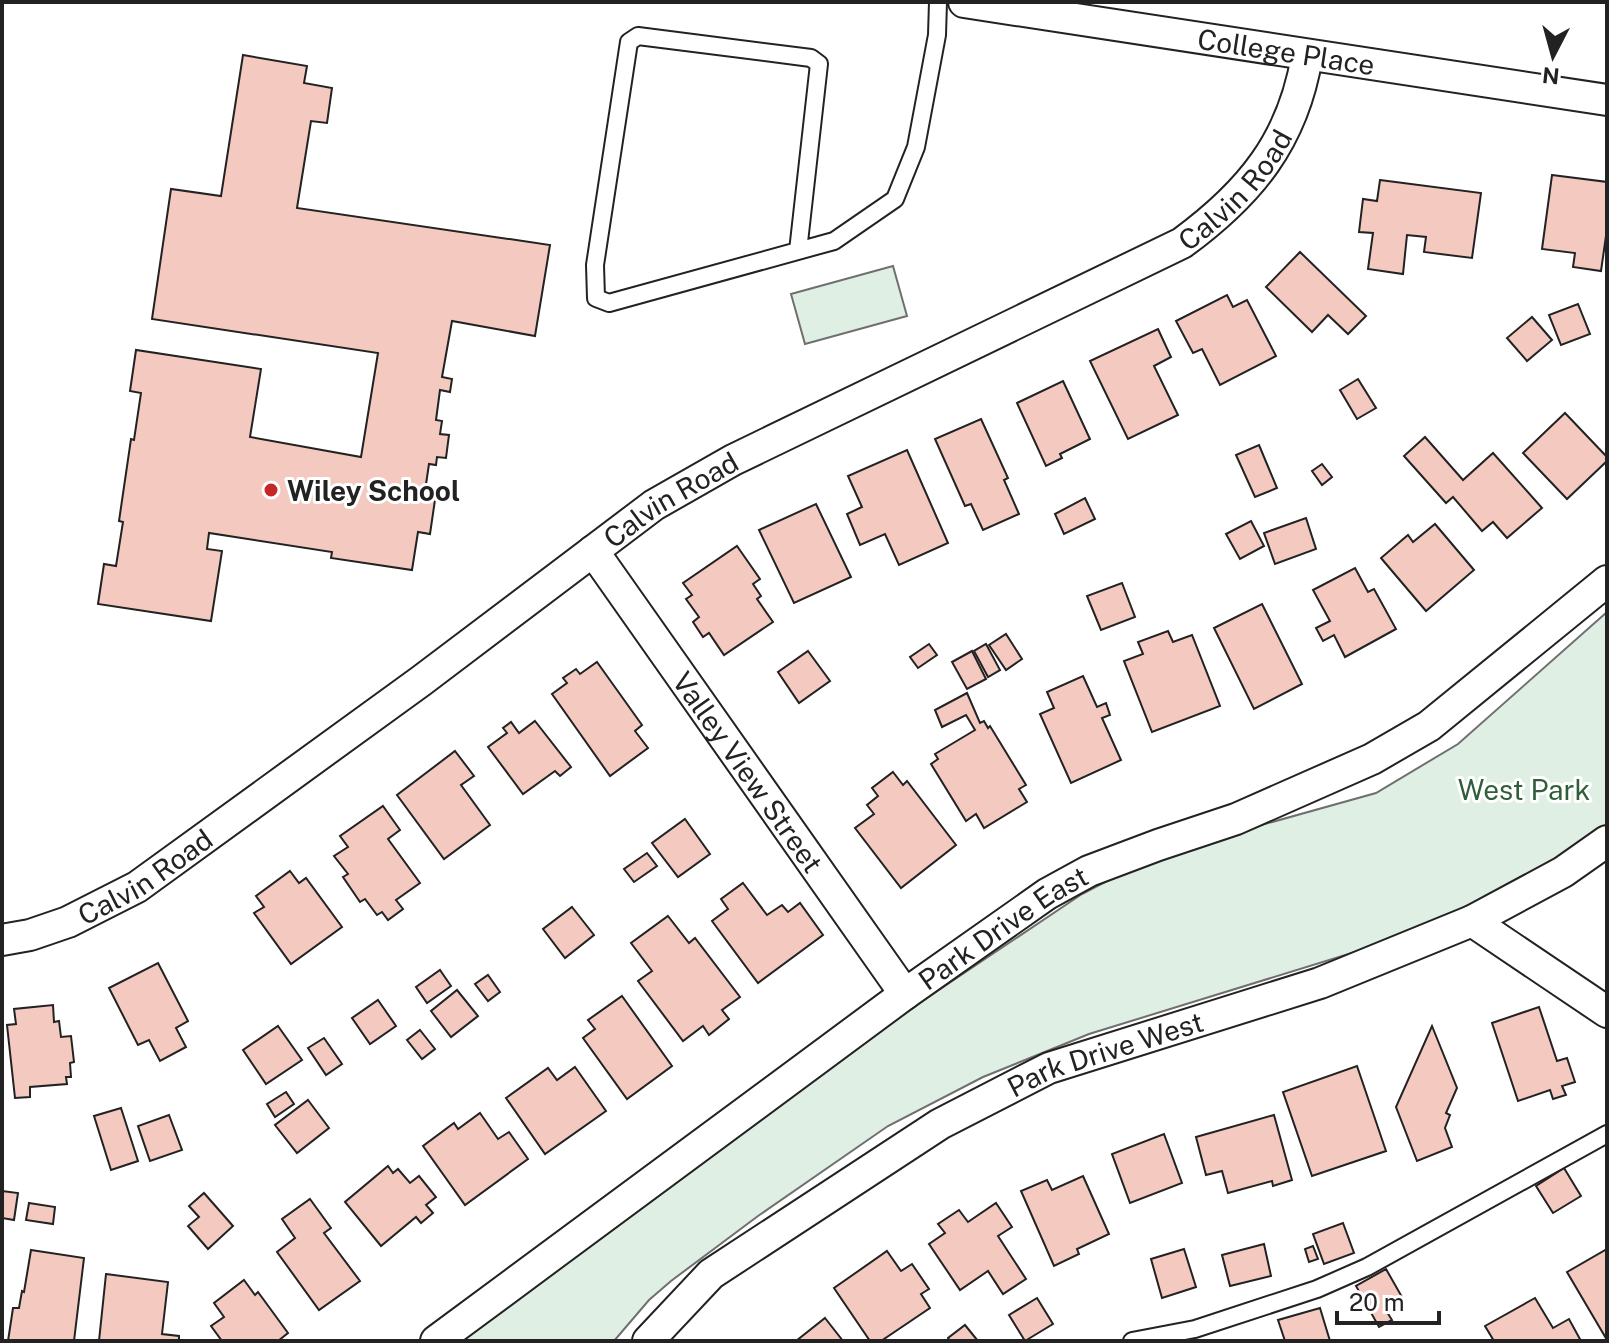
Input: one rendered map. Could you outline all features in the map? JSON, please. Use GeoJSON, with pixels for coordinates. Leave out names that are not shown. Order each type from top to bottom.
{"type":"FeatureCollection","features":[{"type":"Feature","properties":{"kind":"street","name":"College Place"},"geometry":{"type":"LineString","coordinates":[[964,2],[1607,100]]}},
{"type":"Feature","properties":{"kind":"street","name":"Calvin Road"},"geometry":{"type":"LineString","coordinates":[[2,940],[30,935],[68,922],[137,887],[421,681],[654,505],[733,460],[1182,243],[1225,210],[1270,157],[1286,130],[1303,84],[1307,56]]}},
{"type":"Feature","properties":{"kind":"street","name":"Valley View Street"},"geometry":{"type":"LineString","coordinates":[[593,551],[905,994]]}},
{"type":"Feature","properties":{"kind":"street","name":"Park Drive East"},"geometry":{"type":"LineString","coordinates":[[436,1341],[905,994],[1047,894],[1089,871],[1236,819],[1310,789],[1372,759],[1429,726],[1607,581]]}},
{"type":"Feature","properties":{"kind":"street","name":"Park Drive West"},"geometry":{"type":"LineString","coordinates":[[648,1341],[711,1274],[940,1124],[1049,1068],[1320,983],[1472,921],[1563,872],[1607,841]]}},
{"type":"Feature","properties":{"kind":"street"},"geometry":{"type":"LineString","coordinates":[[1472,921],[1607,1012]]}},
{"type":"Feature","properties":{"kind":"lane"},"geometry":{"type":"LineString","coordinates":[[798,251],[819,64],[811,58],[638,36],[629,42],[595,265],[596,298],[609,303],[798,251],[834,241],[895,199],[916,147],[937,35],[938,2]]}},
{"type":"Feature","properties":{"kind":"lane"},"geometry":{"type":"LineString","coordinates":[[1132,1341],[1195,1329],[1317,1289],[1355,1272],[1607,1134]]}},
{"type":"Feature","properties":{"kind":"green space"},"geometry":{"type":"Polygon","coordinates":[[[893,266],[907,316],[805,344],[791,294],[893,266]]]}},
{"type":"Feature","properties":{"kind":"green space","name":"West Park"},"geometry":{"type":"Polygon","coordinates":[[[1607,612],[1607,828],[1534,875],[1394,940],[1089,1034],[983,1077],[888,1126],[758,1216],[649,1300],[614,1341],[442,1341],[882,1028],[1082,894],[1128,870],[1222,836],[1376,793],[1458,744],[1607,612]]]}},
{"type":"Feature","properties":{"kind":"building"},"geometry":{"type":"Polygon","coordinates":[[[243,55],[307,66],[304,83],[332,88],[327,123],[311,121],[297,208],[550,245],[535,336],[452,321],[442,377],[452,379],[450,392],[440,390],[436,420],[442,421],[440,434],[449,435],[446,458],[437,457],[436,465],[429,464],[425,491],[436,493],[430,534],[418,532],[412,570],[331,558],[332,552],[209,533],[207,549],[222,551],[211,621],[98,604],[104,564],[116,566],[123,522],[119,521],[141,393],[130,391],[136,350],[261,369],[250,437],[361,457],[378,353],[152,319],[171,189],[221,196],[243,55]]]}},
{"type":"Feature","properties":{"kind":"building"},"geometry":{"type":"Polygon","coordinates":[[[1552,175],[1607,182],[1607,229],[1601,271],[1573,267],[1575,253],[1542,249],[1552,175]]]}},
{"type":"Feature","properties":{"kind":"building"},"geometry":{"type":"Polygon","coordinates":[[[1380,180],[1481,193],[1472,258],[1424,252],[1426,237],[1407,235],[1403,274],[1368,269],[1373,233],[1359,232],[1363,199],[1377,201],[1380,180]]]}},
{"type":"Feature","properties":{"kind":"building"},"geometry":{"type":"Polygon","coordinates":[[[1300,252],[1366,316],[1348,334],[1328,315],[1312,332],[1266,287],[1300,252]]]}},
{"type":"Feature","properties":{"kind":"building"},"geometry":{"type":"Polygon","coordinates":[[[1227,295],[1233,307],[1247,300],[1276,356],[1220,385],[1202,349],[1193,353],[1176,321],[1227,295]]]}},
{"type":"Feature","properties":{"kind":"building"},"geometry":{"type":"Polygon","coordinates":[[[1578,304],[1590,334],[1561,345],[1549,315],[1578,304]]]}},
{"type":"Feature","properties":{"kind":"building"},"geometry":{"type":"Polygon","coordinates":[[[1532,317],[1552,340],[1527,361],[1507,338],[1532,317]]]}},
{"type":"Feature","properties":{"kind":"building"},"geometry":{"type":"Polygon","coordinates":[[[1158,329],[1171,357],[1154,366],[1178,415],[1128,439],[1090,361],[1158,329]]]}},
{"type":"Feature","properties":{"kind":"building"},"geometry":{"type":"Polygon","coordinates":[[[1358,379],[1376,408],[1357,419],[1340,390],[1358,379]]]}},
{"type":"Feature","properties":{"kind":"building"},"geometry":{"type":"Polygon","coordinates":[[[1063,381],[1090,439],[1060,454],[1062,458],[1046,466],[1017,403],[1063,381]]]}},
{"type":"Feature","properties":{"kind":"building"},"geometry":{"type":"Polygon","coordinates":[[[1565,413],[1607,457],[1607,461],[1567,499],[1523,453],[1565,413]]]}},
{"type":"Feature","properties":{"kind":"building"},"geometry":{"type":"Polygon","coordinates":[[[981,419],[1008,478],[1004,480],[1019,514],[983,530],[971,504],[965,506],[935,439],[981,419]]]}},
{"type":"Feature","properties":{"kind":"building"},"geometry":{"type":"Polygon","coordinates":[[[1425,437],[1463,480],[1493,453],[1542,508],[1507,538],[1493,522],[1482,531],[1453,497],[1446,503],[1404,456],[1425,437]]]}},
{"type":"Feature","properties":{"kind":"building"},"geometry":{"type":"Polygon","coordinates":[[[1259,445],[1277,488],[1255,497],[1236,455],[1259,445]]]}},
{"type":"Feature","properties":{"kind":"building"},"geometry":{"type":"Polygon","coordinates":[[[907,450],[948,543],[899,565],[885,534],[860,545],[847,514],[862,507],[848,476],[907,450]]]}},
{"type":"Feature","properties":{"kind":"building"},"geometry":{"type":"Polygon","coordinates":[[[1322,464],[1332,477],[1322,485],[1312,471],[1322,464]]]}},
{"type":"Feature","properties":{"kind":"building"},"geometry":{"type":"Polygon","coordinates":[[[1085,498],[1095,519],[1064,534],[1055,514],[1085,498]]]}},
{"type":"Feature","properties":{"kind":"building"},"geometry":{"type":"Polygon","coordinates":[[[816,504],[851,577],[794,603],[759,530],[816,504]]]}},
{"type":"Feature","properties":{"kind":"building"},"geometry":{"type":"Polygon","coordinates":[[[1306,518],[1316,549],[1275,564],[1264,533],[1306,518]]]}},
{"type":"Feature","properties":{"kind":"building"},"geometry":{"type":"Polygon","coordinates":[[[1251,521],[1264,546],[1240,559],[1226,534],[1251,521]]]}},
{"type":"Feature","properties":{"kind":"building"},"geometry":{"type":"Polygon","coordinates":[[[1435,524],[1474,570],[1426,611],[1381,558],[1408,535],[1413,542],[1435,524]]]}},
{"type":"Feature","properties":{"kind":"building"},"geometry":{"type":"Polygon","coordinates":[[[737,546],[760,579],[753,584],[761,596],[757,599],[773,622],[724,655],[709,633],[703,637],[693,622],[699,617],[686,599],[692,595],[683,583],[737,546]]]}},
{"type":"Feature","properties":{"kind":"building"},"geometry":{"type":"Polygon","coordinates":[[[1355,568],[1368,592],[1374,589],[1396,629],[1345,657],[1334,635],[1323,641],[1316,628],[1330,621],[1313,590],[1355,568]]]}},
{"type":"Feature","properties":{"kind":"building"},"geometry":{"type":"Polygon","coordinates":[[[1122,583],[1135,617],[1101,630],[1087,596],[1122,583]]]}},
{"type":"Feature","properties":{"kind":"building"},"geometry":{"type":"Polygon","coordinates":[[[1262,604],[1302,684],[1254,709],[1214,628],[1262,604]]]}},
{"type":"Feature","properties":{"kind":"building"},"geometry":{"type":"Polygon","coordinates":[[[1168,631],[1173,642],[1192,635],[1220,706],[1152,732],[1124,661],[1143,654],[1138,642],[1168,631]]]}},
{"type":"Feature","properties":{"kind":"building"},"geometry":{"type":"Polygon","coordinates":[[[1006,634],[1022,659],[1006,670],[989,645],[1006,634]]]}},
{"type":"Feature","properties":{"kind":"building"},"geometry":{"type":"Polygon","coordinates":[[[929,644],[937,655],[918,668],[910,657],[929,644]]]}},
{"type":"Feature","properties":{"kind":"building"},"geometry":{"type":"Polygon","coordinates":[[[986,644],[1000,670],[988,677],[974,651],[986,644]]]}},
{"type":"Feature","properties":{"kind":"building"},"geometry":{"type":"Polygon","coordinates":[[[808,651],[830,681],[799,703],[778,672],[808,651]]]}},
{"type":"Feature","properties":{"kind":"building"},"geometry":{"type":"Polygon","coordinates":[[[972,651],[986,679],[967,689],[952,662],[972,651]]]}},
{"type":"Feature","properties":{"kind":"building"},"geometry":{"type":"Polygon","coordinates":[[[597,662],[642,725],[635,731],[648,748],[610,776],[552,694],[567,683],[563,678],[576,669],[580,674],[597,662]]]}},
{"type":"Feature","properties":{"kind":"building"},"geometry":{"type":"Polygon","coordinates":[[[1083,676],[1097,707],[1106,703],[1110,715],[1102,718],[1121,760],[1071,783],[1040,714],[1054,708],[1047,692],[1083,676]]]}},
{"type":"Feature","properties":{"kind":"building"},"geometry":{"type":"Polygon","coordinates":[[[967,693],[980,723],[984,721],[988,728],[990,726],[1026,785],[1019,789],[1027,802],[984,828],[976,814],[966,821],[931,764],[938,759],[935,754],[975,730],[966,715],[942,727],[935,710],[967,693]]]}},
{"type":"Feature","properties":{"kind":"building"},"geometry":{"type":"Polygon","coordinates":[[[535,721],[571,767],[560,776],[555,771],[523,794],[488,747],[507,733],[503,728],[511,722],[519,733],[535,721]]]}},
{"type":"Feature","properties":{"kind":"building"},"geometry":{"type":"Polygon","coordinates":[[[455,751],[474,776],[461,785],[490,825],[444,859],[397,795],[455,751]]]}},
{"type":"Feature","properties":{"kind":"building"},"geometry":{"type":"Polygon","coordinates":[[[893,772],[903,785],[907,781],[956,845],[901,888],[855,828],[874,814],[867,805],[878,796],[872,788],[893,772]]]}},
{"type":"Feature","properties":{"kind":"building"},"geometry":{"type":"Polygon","coordinates":[[[383,806],[400,830],[388,839],[420,883],[396,900],[403,909],[388,920],[382,912],[377,915],[365,899],[360,902],[343,877],[348,874],[334,856],[348,847],[340,836],[383,806]]]}},
{"type":"Feature","properties":{"kind":"building"},"geometry":{"type":"Polygon","coordinates":[[[685,819],[710,854],[678,877],[652,843],[685,819]]]}},
{"type":"Feature","properties":{"kind":"building"},"geometry":{"type":"Polygon","coordinates":[[[647,853],[657,866],[634,882],[624,869],[647,853]]]}},
{"type":"Feature","properties":{"kind":"building"},"geometry":{"type":"Polygon","coordinates":[[[290,871],[299,883],[306,878],[342,927],[291,964],[254,913],[264,907],[256,896],[290,871]]]}},
{"type":"Feature","properties":{"kind":"building"},"geometry":{"type":"Polygon","coordinates":[[[743,883],[767,915],[782,905],[788,912],[800,903],[823,935],[758,983],[712,921],[728,909],[721,899],[743,883]]]}},
{"type":"Feature","properties":{"kind":"building"},"geometry":{"type":"Polygon","coordinates":[[[572,907],[594,935],[565,958],[543,929],[572,907]]]}},
{"type":"Feature","properties":{"kind":"building"},"geometry":{"type":"Polygon","coordinates":[[[668,916],[689,943],[695,938],[740,997],[722,1010],[729,1019],[709,1035],[703,1026],[683,1041],[638,981],[652,971],[631,943],[668,916]]]}},
{"type":"Feature","properties":{"kind":"building"},"geometry":{"type":"Polygon","coordinates":[[[158,963],[188,1021],[176,1028],[186,1047],[160,1061],[149,1040],[138,1045],[109,988],[158,963]]]}},
{"type":"Feature","properties":{"kind":"building"},"geometry":{"type":"Polygon","coordinates":[[[440,970],[451,986],[427,1003],[416,987],[440,970]]]}},
{"type":"Feature","properties":{"kind":"building"},"geometry":{"type":"Polygon","coordinates":[[[488,975],[500,992],[488,1001],[475,984],[488,975]]]}},
{"type":"Feature","properties":{"kind":"building"},"geometry":{"type":"Polygon","coordinates":[[[457,990],[478,1016],[451,1037],[431,1011],[457,990]]]}},
{"type":"Feature","properties":{"kind":"building"},"geometry":{"type":"Polygon","coordinates":[[[622,996],[672,1066],[627,1099],[583,1038],[595,1029],[588,1020],[622,996]]]}},
{"type":"Feature","properties":{"kind":"building"},"geometry":{"type":"Polygon","coordinates":[[[378,1000],[396,1026],[370,1044],[352,1018],[378,1000]]]}},
{"type":"Feature","properties":{"kind":"building"},"geometry":{"type":"Polygon","coordinates":[[[53,1005],[54,1022],[59,1021],[61,1037],[71,1036],[74,1062],[70,1063],[71,1077],[66,1077],[67,1084],[30,1087],[30,1097],[15,1098],[7,1025],[16,1024],[14,1009],[53,1005]]]}},
{"type":"Feature","properties":{"kind":"building"},"geometry":{"type":"Polygon","coordinates":[[[1539,1007],[1557,1061],[1567,1058],[1575,1082],[1562,1086],[1566,1095],[1553,1099],[1550,1090],[1518,1101],[1492,1023],[1539,1007]]]}},
{"type":"Feature","properties":{"kind":"building"},"geometry":{"type":"Polygon","coordinates":[[[278,1026],[302,1060],[266,1084],[243,1050],[278,1026]]]}},
{"type":"Feature","properties":{"kind":"building"},"geometry":{"type":"Polygon","coordinates":[[[1432,1026],[1457,1088],[1446,1113],[1450,1115],[1445,1128],[1452,1147],[1417,1161],[1396,1107],[1432,1026]]]}},
{"type":"Feature","properties":{"kind":"building"},"geometry":{"type":"Polygon","coordinates":[[[420,1030],[435,1049],[422,1059],[407,1040],[420,1030]]]}},
{"type":"Feature","properties":{"kind":"building"},"geometry":{"type":"Polygon","coordinates":[[[324,1038],[342,1064],[326,1075],[308,1048],[324,1038]]]}},
{"type":"Feature","properties":{"kind":"building"},"geometry":{"type":"Polygon","coordinates":[[[1357,1066],[1386,1151],[1312,1176],[1283,1092],[1357,1066]]]}},
{"type":"Feature","properties":{"kind":"building"},"geometry":{"type":"Polygon","coordinates":[[[575,1067],[606,1111],[545,1154],[506,1098],[548,1068],[557,1080],[575,1067]]]}},
{"type":"Feature","properties":{"kind":"building"},"geometry":{"type":"Polygon","coordinates":[[[286,1092],[294,1104],[275,1117],[267,1104],[286,1092]]]}},
{"type":"Feature","properties":{"kind":"building"},"geometry":{"type":"Polygon","coordinates":[[[308,1100],[329,1128],[297,1153],[275,1125],[308,1100]]]}},
{"type":"Feature","properties":{"kind":"building"},"geometry":{"type":"Polygon","coordinates":[[[121,1108],[138,1161],[111,1170],[94,1116],[121,1108]]]}},
{"type":"Feature","properties":{"kind":"building"},"geometry":{"type":"Polygon","coordinates":[[[480,1113],[498,1139],[509,1132],[528,1159],[465,1205],[423,1146],[454,1123],[458,1129],[480,1113]]]}},
{"type":"Feature","properties":{"kind":"building"},"geometry":{"type":"Polygon","coordinates":[[[169,1115],[182,1150],[150,1161],[138,1126],[169,1115]]]}},
{"type":"Feature","properties":{"kind":"building"},"geometry":{"type":"Polygon","coordinates":[[[1274,1115],[1292,1180],[1273,1186],[1272,1181],[1228,1193],[1222,1171],[1206,1175],[1196,1137],[1274,1115]]]}},
{"type":"Feature","properties":{"kind":"building"},"geometry":{"type":"Polygon","coordinates":[[[1164,1134],[1182,1183],[1130,1203],[1112,1154],[1164,1134]]]}},
{"type":"Feature","properties":{"kind":"building"},"geometry":{"type":"Polygon","coordinates":[[[388,1166],[393,1173],[398,1169],[410,1183],[419,1176],[436,1197],[426,1205],[433,1213],[421,1223],[416,1217],[381,1246],[345,1202],[388,1166]]]}},
{"type":"Feature","properties":{"kind":"building"},"geometry":{"type":"Polygon","coordinates":[[[1564,1168],[1581,1196],[1553,1213],[1536,1186],[1564,1168]]]}},
{"type":"Feature","properties":{"kind":"building"},"geometry":{"type":"Polygon","coordinates":[[[1083,1176],[1109,1234],[1077,1249],[1079,1254],[1054,1266],[1021,1191],[1047,1180],[1052,1190],[1083,1176]]]}},
{"type":"Feature","properties":{"kind":"building"},"geometry":{"type":"Polygon","coordinates":[[[2,1191],[18,1193],[14,1220],[2,1218],[2,1191]]]}},
{"type":"Feature","properties":{"kind":"building"},"geometry":{"type":"Polygon","coordinates":[[[204,1193],[233,1226],[208,1249],[188,1226],[199,1217],[189,1206],[204,1193]]]}},
{"type":"Feature","properties":{"kind":"building"},"geometry":{"type":"Polygon","coordinates":[[[310,1199],[331,1228],[324,1233],[360,1281],[319,1310],[277,1252],[295,1238],[282,1219],[310,1199]]]}},
{"type":"Feature","properties":{"kind":"building"},"geometry":{"type":"Polygon","coordinates":[[[29,1203],[55,1207],[53,1224],[26,1220],[29,1203]]]}},
{"type":"Feature","properties":{"kind":"building"},"geometry":{"type":"Polygon","coordinates":[[[996,1203],[1012,1227],[998,1236],[1026,1279],[1003,1294],[988,1271],[960,1290],[929,1244],[945,1233],[938,1224],[959,1210],[968,1222],[996,1203]]]}},
{"type":"Feature","properties":{"kind":"building"},"geometry":{"type":"Polygon","coordinates":[[[1343,1223],[1354,1253],[1324,1264],[1313,1234],[1343,1223]]]}},
{"type":"Feature","properties":{"kind":"building"},"geometry":{"type":"Polygon","coordinates":[[[1264,1244],[1271,1276],[1230,1286],[1222,1255],[1264,1244]]]}},
{"type":"Feature","properties":{"kind":"building"},"geometry":{"type":"Polygon","coordinates":[[[1313,1246],[1318,1259],[1309,1262],[1305,1249],[1313,1246]]]}},
{"type":"Feature","properties":{"kind":"building"},"geometry":{"type":"Polygon","coordinates":[[[1184,1249],[1196,1287],[1162,1298],[1151,1259],[1184,1249]]]}},
{"type":"Feature","properties":{"kind":"building"},"geometry":{"type":"Polygon","coordinates":[[[1607,1249],[1607,1340],[1567,1272],[1607,1249]]]}},
{"type":"Feature","properties":{"kind":"building"},"geometry":{"type":"Polygon","coordinates":[[[31,1250],[84,1258],[74,1341],[8,1341],[13,1308],[19,1308],[24,1292],[31,1250]]]}},
{"type":"Feature","properties":{"kind":"building"},"geometry":{"type":"Polygon","coordinates":[[[887,1251],[901,1271],[912,1264],[929,1289],[921,1294],[930,1308],[881,1341],[870,1341],[834,1288],[887,1251]]]}},
{"type":"Feature","properties":{"kind":"building"},"geometry":{"type":"Polygon","coordinates":[[[1386,1269],[1402,1297],[1384,1307],[1392,1320],[1379,1327],[1356,1286],[1386,1269]]]}},
{"type":"Feature","properties":{"kind":"building"},"geometry":{"type":"Polygon","coordinates":[[[106,1274],[168,1282],[162,1334],[179,1336],[179,1341],[99,1341],[106,1274]]]}},
{"type":"Feature","properties":{"kind":"building"},"geometry":{"type":"Polygon","coordinates":[[[244,1280],[255,1295],[258,1292],[288,1333],[278,1341],[222,1341],[211,1326],[224,1317],[214,1303],[244,1280]]]}},
{"type":"Feature","properties":{"kind":"building"},"geometry":{"type":"Polygon","coordinates":[[[1037,1298],[1053,1324],[1025,1341],[1009,1315],[1037,1298]]]}},
{"type":"Feature","properties":{"kind":"building"},"geometry":{"type":"Polygon","coordinates":[[[1535,1298],[1553,1328],[1569,1319],[1581,1341],[1494,1341],[1485,1326],[1535,1298]]]}},
{"type":"Feature","properties":{"kind":"building"},"geometry":{"type":"Polygon","coordinates":[[[1320,1308],[1330,1341],[1285,1341],[1278,1320],[1320,1308]]]}},
{"type":"Feature","properties":{"kind":"building"},"geometry":{"type":"Polygon","coordinates":[[[825,1318],[843,1341],[796,1341],[825,1318]]]}},
{"type":"Feature","properties":{"kind":"building"},"geometry":{"type":"Polygon","coordinates":[[[965,1325],[978,1341],[950,1341],[948,1338],[965,1325]]]}},
{"type":"Feature","properties":{"kind":"place","name":"Wiley School"},"geometry":{"type":"Point","coordinates":[271,490]}}]}
